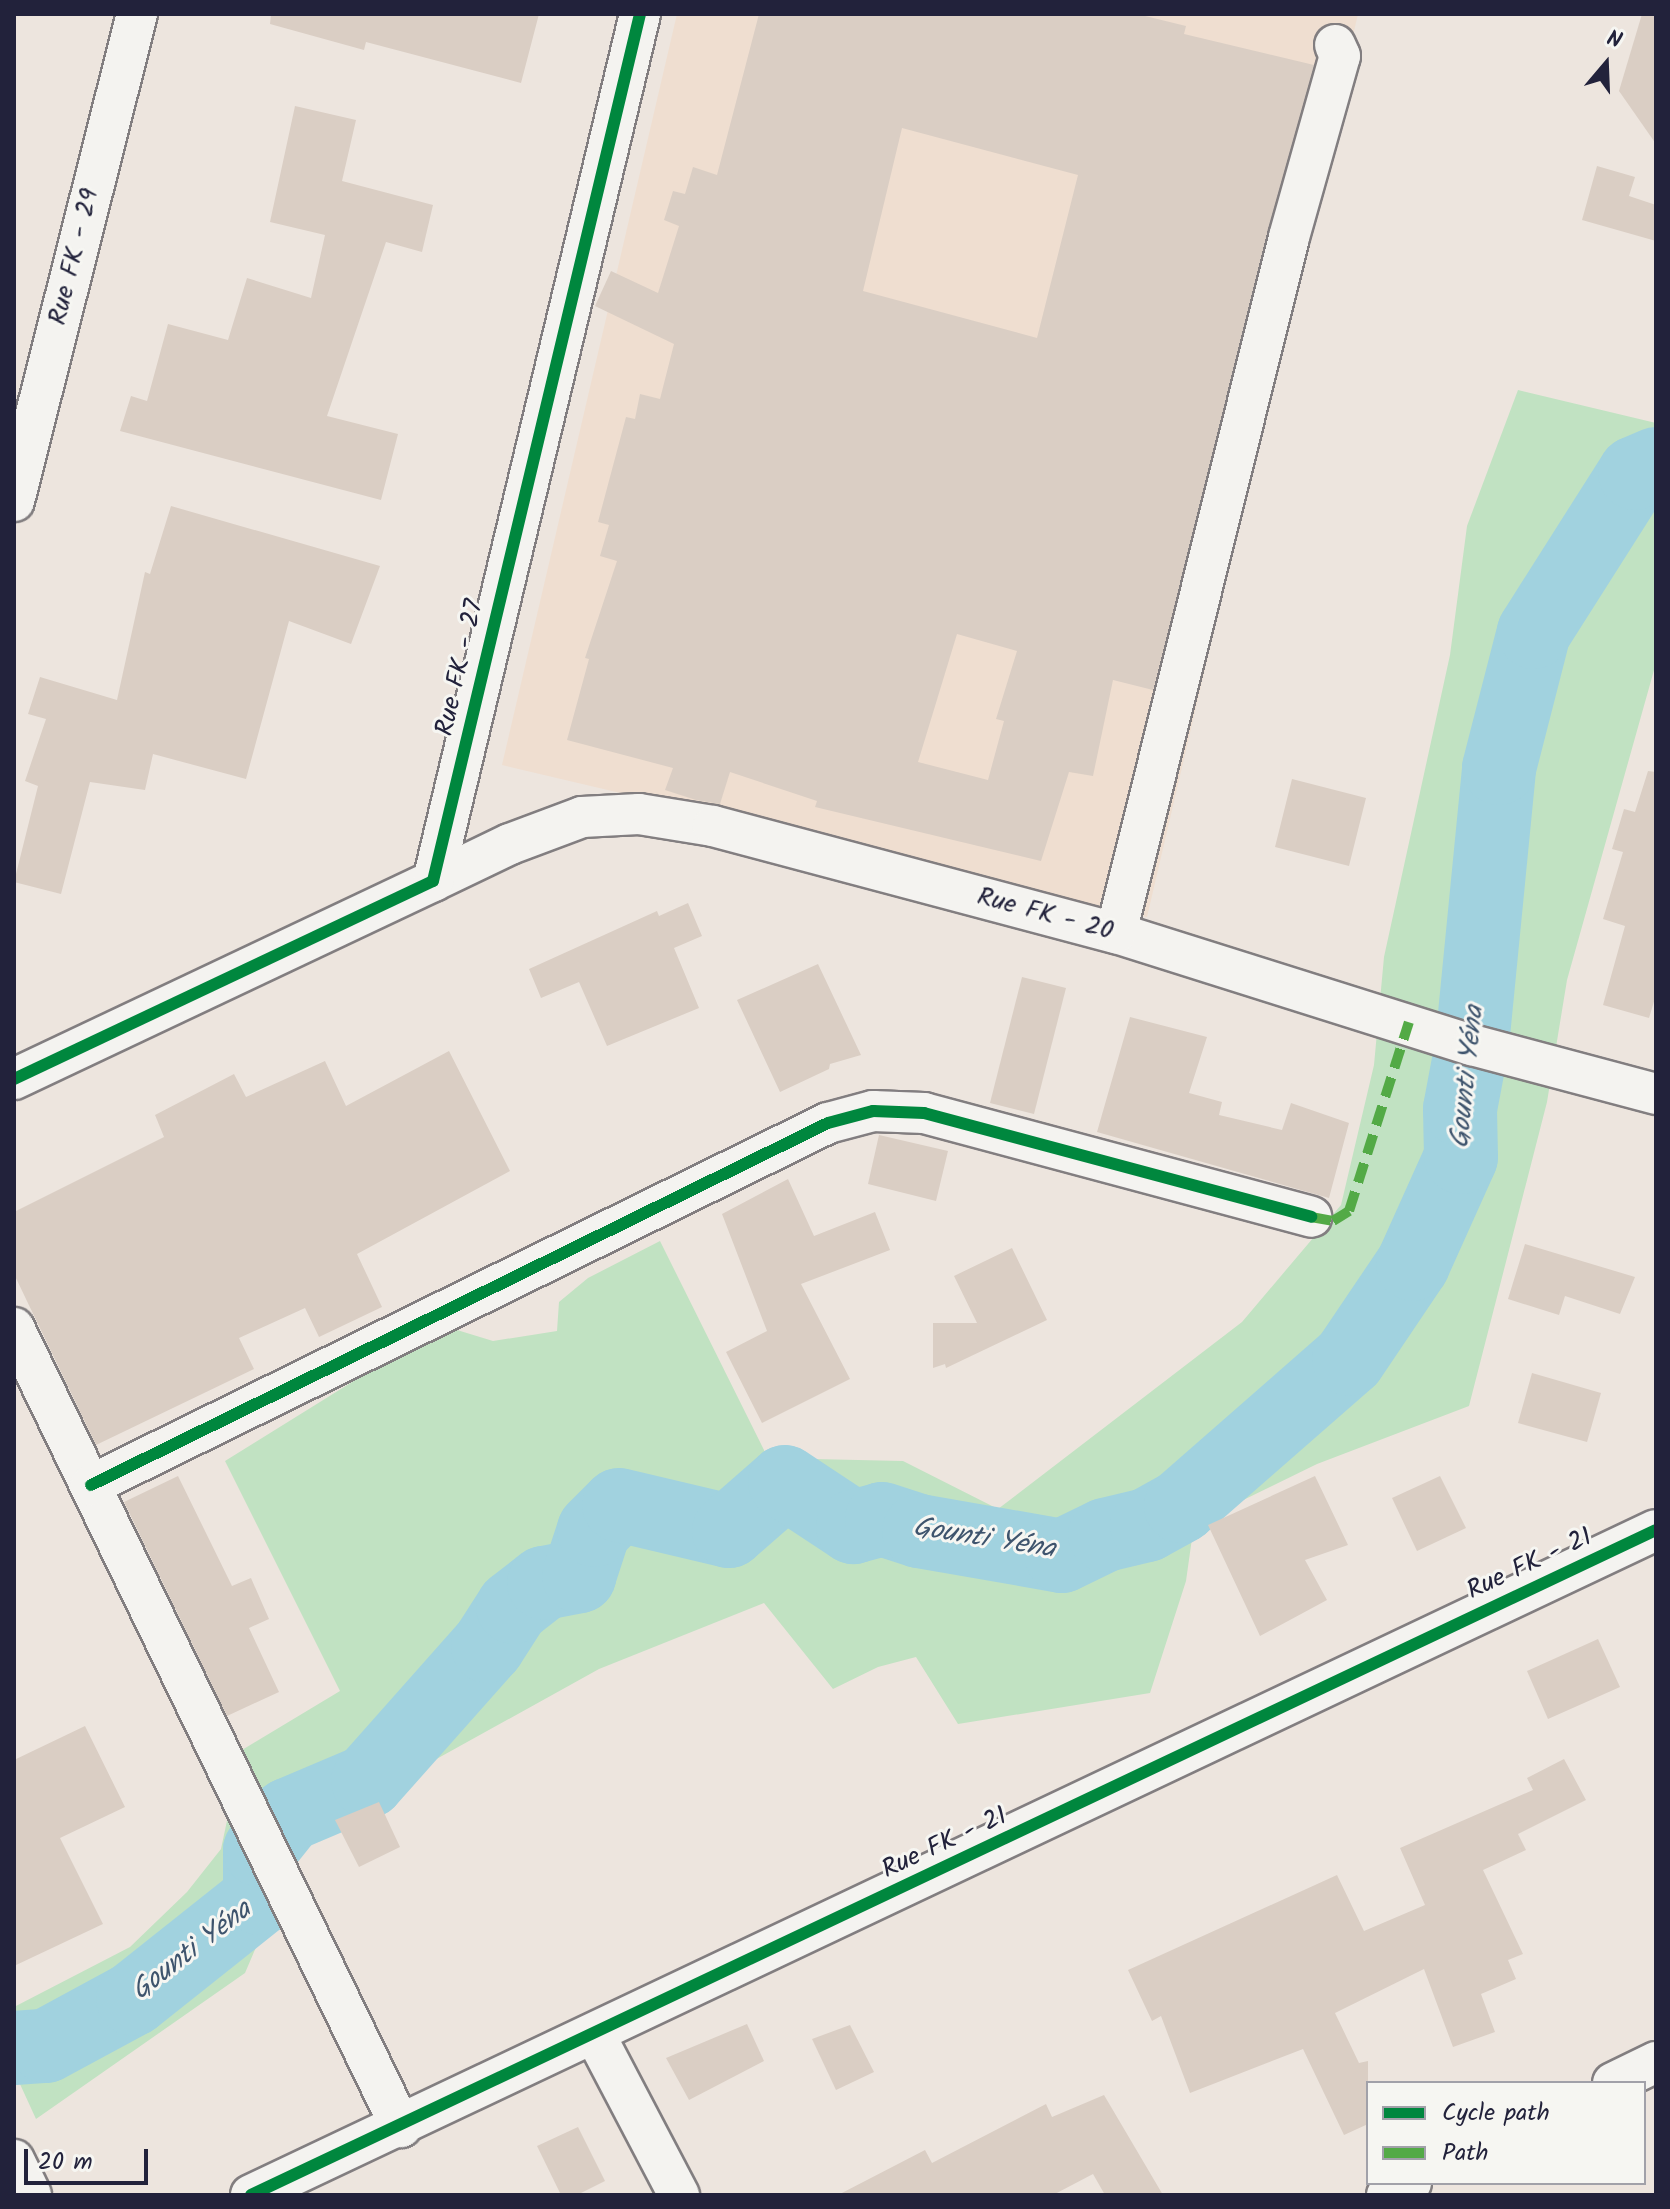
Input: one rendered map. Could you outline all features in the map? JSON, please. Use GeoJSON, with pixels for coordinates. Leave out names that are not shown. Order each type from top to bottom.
{"type":"FeatureCollection","features":[{"type":"Feature","properties":{"kind":"street","name":"Rue FK - 29"},"geometry":{"type":"LineString","coordinates":[[14,499],[137,14]]}},
{"type":"Feature","properties":{"kind":"street","name":"Rue FK - 27"},"geometry":{"type":"LineString","coordinates":[[433,881],[640,14]]}},
{"type":"Feature","properties":{"kind":"street"},"geometry":{"type":"LineString","coordinates":[[1116,933],[1289,237],[1340,56],[1335,45]]}},
{"type":"Feature","properties":{"kind":"street","name":"Rue FK - 20"},"geometry":{"type":"LineString","coordinates":[[433,881],[510,844],[582,817],[639,814],[713,826],[1116,933],[1472,1045],[1656,1094]]}},
{"type":"Feature","properties":{"kind":"street"},"geometry":{"type":"LineString","coordinates":[[16,1072],[433,881]]}},
{"type":"Feature","properties":{"kind":"street"},"geometry":{"type":"LineString","coordinates":[[91,1485],[828,1123],[873,1111],[924,1113],[1311,1217]]}},
{"type":"Feature","properties":{"kind":"street"},"geometry":{"type":"LineString","coordinates":[[14,1328],[401,2127]]}},
{"type":"Feature","properties":{"kind":"street","name":"Rue FK - 21"},"geometry":{"type":"LineString","coordinates":[[251,2195],[401,2127],[1656,1530]]}},
{"type":"Feature","properties":{"kind":"street"},"geometry":{"type":"LineString","coordinates":[[595,2035],[679,2195]]}},
{"type":"Feature","properties":{"kind":"street"},"geometry":{"type":"LineString","coordinates":[[1617,2081],[1656,2062]]}},
{"type":"Feature","properties":{"kind":"street"},"geometry":{"type":"LineString","coordinates":[[14,2160],[31,2195]]}},
{"type":"Feature","properties":{"kind":"street"},"geometry":{"type":"LineString","coordinates":[[1387,2195],[1407,2185]]}},
{"type":"Feature","properties":{"kind":"shaded area"},"geometry":{"type":"Polygon","coordinates":[[[677,14],[1358,14],[1147,917],[502,765],[677,14]]]}},
{"type":"Feature","properties":{"kind":"green space"},"geometry":{"type":"Polygon","coordinates":[[[1518,390],[1656,423],[1656,663],[1567,980],[1547,1102],[1469,1406],[1317,1464],[1194,1524],[1186,1581],[1150,1693],[958,1724],[916,1657],[878,1667],[833,1689],[764,1603],[599,1669],[386,1787],[252,1846],[277,1898],[245,1973],[36,2119],[14,2071],[14,2007],[130,1947],[187,1892],[221,1849],[242,1750],[340,1691],[225,1461],[394,1356],[457,1330],[493,1341],[557,1331],[559,1302],[588,1278],[660,1241],[768,1458],[903,1461],[998,1509],[1242,1322],[1341,1205],[1374,1065],[1384,957],[1450,655],[1467,526],[1518,390]]]}},
{"type":"Feature","properties":{"kind":"building"},"geometry":{"type":"Polygon","coordinates":[[[271,14],[539,14],[521,83],[366,42],[364,50],[270,24],[271,14]]]}},
{"type":"Feature","properties":{"kind":"building"},"geometry":{"type":"Polygon","coordinates":[[[759,14],[1137,14],[1186,26],[1184,34],[1314,65],[1153,690],[1113,680],[1093,776],[1069,772],[1041,861],[815,807],[817,801],[730,772],[720,804],[696,800],[665,790],[673,768],[567,740],[589,659],[585,658],[617,561],[600,556],[609,525],[598,522],[626,417],[635,419],[640,394],[660,399],[674,344],[595,306],[611,271],[658,293],[679,226],[664,220],[673,191],[685,194],[693,167],[717,175],[759,14]],[[902,128],[863,291],[1037,338],[1078,175],[902,128]],[[957,634],[918,762],[988,780],[1004,721],[996,719],[1017,651],[957,634]]]}},
{"type":"Feature","properties":{"kind":"building"},"geometry":{"type":"Polygon","coordinates":[[[1642,14],[1656,14],[1656,144],[1619,91],[1642,14]]]}},
{"type":"Feature","properties":{"kind":"building"},"geometry":{"type":"Polygon","coordinates":[[[295,106],[356,120],[342,181],[433,205],[422,252],[386,242],[327,416],[398,434],[381,500],[120,431],[131,396],[147,401],[168,324],[228,340],[247,278],[311,298],[325,235],[270,222],[295,106]]]}},
{"type":"Feature","properties":{"kind":"building"},"geometry":{"type":"Polygon","coordinates":[[[1597,166],[1635,177],[1629,196],[1656,205],[1656,241],[1582,220],[1597,166]]]}},
{"type":"Feature","properties":{"kind":"building"},"geometry":{"type":"Polygon","coordinates":[[[171,506],[380,566],[351,644],[289,621],[246,779],[153,754],[145,790],[90,782],[61,894],[14,882],[38,786],[25,781],[46,719],[28,714],[40,677],[117,700],[145,572],[150,574],[171,506]]]}},
{"type":"Feature","properties":{"kind":"building"},"geometry":{"type":"Polygon","coordinates":[[[1648,771],[1656,772],[1656,995],[1649,1018],[1603,1005],[1625,926],[1603,919],[1623,852],[1612,849],[1624,809],[1635,812],[1648,771]]]}},
{"type":"Feature","properties":{"kind":"building"},"geometry":{"type":"Polygon","coordinates":[[[1292,779],[1366,798],[1349,866],[1275,847],[1292,779]]]}},
{"type":"Feature","properties":{"kind":"building"},"geometry":{"type":"Polygon","coordinates":[[[688,903],[702,936],[674,948],[699,1008],[607,1046],[579,982],[541,998],[529,969],[657,911],[659,916],[688,903]]]}},
{"type":"Feature","properties":{"kind":"building"},"geometry":{"type":"Polygon","coordinates":[[[818,964],[861,1055],[830,1064],[829,1069],[780,1092],[737,1000],[818,964]]]}},
{"type":"Feature","properties":{"kind":"building"},"geometry":{"type":"Polygon","coordinates":[[[1022,977],[1066,988],[1034,1114],[990,1103],[1022,977]]]}},
{"type":"Feature","properties":{"kind":"building"},"geometry":{"type":"Polygon","coordinates":[[[1130,1017],[1207,1037],[1189,1093],[1222,1102],[1219,1115],[1282,1130],[1291,1103],[1349,1123],[1329,1198],[1097,1132],[1130,1017]]]}},
{"type":"Feature","properties":{"kind":"building"},"geometry":{"type":"Polygon","coordinates":[[[449,1051],[510,1171],[357,1254],[382,1307],[319,1337],[305,1308],[239,1338],[254,1369],[96,1445],[14,1274],[14,1212],[164,1137],[155,1115],[234,1074],[246,1097],[325,1061],[346,1106],[449,1051]]]}},
{"type":"Feature","properties":{"kind":"building"},"geometry":{"type":"Polygon","coordinates":[[[879,1135],[948,1151],[936,1201],[868,1184],[879,1135]]]}},
{"type":"Feature","properties":{"kind":"building"},"geometry":{"type":"Polygon","coordinates":[[[788,1179],[814,1236],[875,1212],[890,1250],[801,1284],[850,1379],[762,1423],[726,1352],[767,1331],[722,1214],[788,1179]]]}},
{"type":"Feature","properties":{"kind":"building"},"geometry":{"type":"Polygon","coordinates":[[[1525,1244],[1635,1277],[1620,1314],[1565,1296],[1559,1315],[1508,1299],[1525,1244]]]}},
{"type":"Feature","properties":{"kind":"building"},"geometry":{"type":"Polygon","coordinates":[[[1012,1248],[1047,1320],[946,1368],[945,1364],[933,1368],[933,1323],[977,1323],[954,1276],[1012,1248]]]}},
{"type":"Feature","properties":{"kind":"building"},"geometry":{"type":"Polygon","coordinates":[[[1532,1373],[1601,1393],[1587,1442],[1518,1423],[1532,1373]]]}},
{"type":"Feature","properties":{"kind":"building"},"geometry":{"type":"Polygon","coordinates":[[[178,1476],[232,1586],[251,1578],[269,1619],[249,1628],[279,1692],[227,1716],[124,1502],[178,1476]]]}},
{"type":"Feature","properties":{"kind":"building"},"geometry":{"type":"Polygon","coordinates":[[[1315,1476],[1348,1545],[1305,1560],[1327,1600],[1260,1636],[1208,1525],[1315,1476]]]}},
{"type":"Feature","properties":{"kind":"building"},"geometry":{"type":"Polygon","coordinates":[[[1440,1476],[1466,1528],[1417,1551],[1392,1498],[1440,1476]]]}},
{"type":"Feature","properties":{"kind":"building"},"geometry":{"type":"Polygon","coordinates":[[[1598,1639],[1620,1687],[1548,1719],[1527,1671],[1598,1639]]]}},
{"type":"Feature","properties":{"kind":"building"},"geometry":{"type":"Polygon","coordinates":[[[85,1726],[125,1807],[60,1838],[103,1924],[14,1966],[14,1760],[85,1726]]]}},
{"type":"Feature","properties":{"kind":"building"},"geometry":{"type":"Polygon","coordinates":[[[1564,1759],[1586,1800],[1518,1834],[1526,1850],[1483,1870],[1523,1954],[1508,1960],[1516,1979],[1481,1994],[1495,2032],[1453,2047],[1424,1969],[1335,2013],[1359,2063],[1368,2061],[1366,2125],[1344,2135],[1303,2049],[1190,2093],[1161,2016],[1152,2021],[1128,1970],[1337,1875],[1364,1931],[1425,1905],[1400,1848],[1533,1790],[1527,1778],[1564,1759]]]}},
{"type":"Feature","properties":{"kind":"building"},"geometry":{"type":"Polygon","coordinates":[[[379,1802],[400,1847],[359,1867],[335,1820],[379,1802]]]}},
{"type":"Feature","properties":{"kind":"building"},"geometry":{"type":"Polygon","coordinates":[[[747,2024],[764,2061],[689,2100],[666,2058],[747,2024]]]}},
{"type":"Feature","properties":{"kind":"building"},"geometry":{"type":"Polygon","coordinates":[[[850,2025],[874,2072],[836,2090],[812,2039],[850,2025]]]}},
{"type":"Feature","properties":{"kind":"building"},"geometry":{"type":"Polygon","coordinates":[[[1104,2095],[1163,2195],[1105,2195],[1093,2174],[1053,2195],[838,2195],[925,2150],[932,2163],[1046,2104],[1052,2117],[1104,2095]]]}},
{"type":"Feature","properties":{"kind":"building"},"geometry":{"type":"Polygon","coordinates":[[[578,2127],[605,2181],[577,2195],[561,2195],[537,2146],[578,2127]]]}},
{"type":"Feature","properties":{"kind":"waterway","name":"Gounti Yéna"},"geometry":{"type":"LineString","coordinates":[[14,2048],[46,2046],[133,1999],[260,1898],[260,1850],[288,1815],[368,1781],[488,1646],[513,1607],[544,1583],[579,1576],[594,1530],[619,1505],[729,1531],[785,1482],[853,1527],[882,1519],[919,1531],[1062,1556],[1105,1535],[1147,1525],[1181,1506],[1349,1359],[1413,1264],[1461,1157],[1460,1109],[1472,1045],[1499,768],[1534,632],[1635,473],[1656,464]]}},
{"type":"Feature","properties":{"kind":"marked path"},"geometry":{"type":"LineString","coordinates":[[1311,1217],[1333,1221],[1349,1211],[1409,1022]]}},
{"type":"Feature","properties":{"kind":"cycle path"},"geometry":{"type":"LineString","coordinates":[[14,1079],[433,881],[640,14]]}},
{"type":"Feature","properties":{"kind":"cycle path"},"geometry":{"type":"LineString","coordinates":[[91,1485],[828,1123],[873,1111],[924,1113],[1311,1217]]}},
{"type":"Feature","properties":{"kind":"cycle path"},"geometry":{"type":"LineString","coordinates":[[251,2195],[1656,1530]]}}]}
